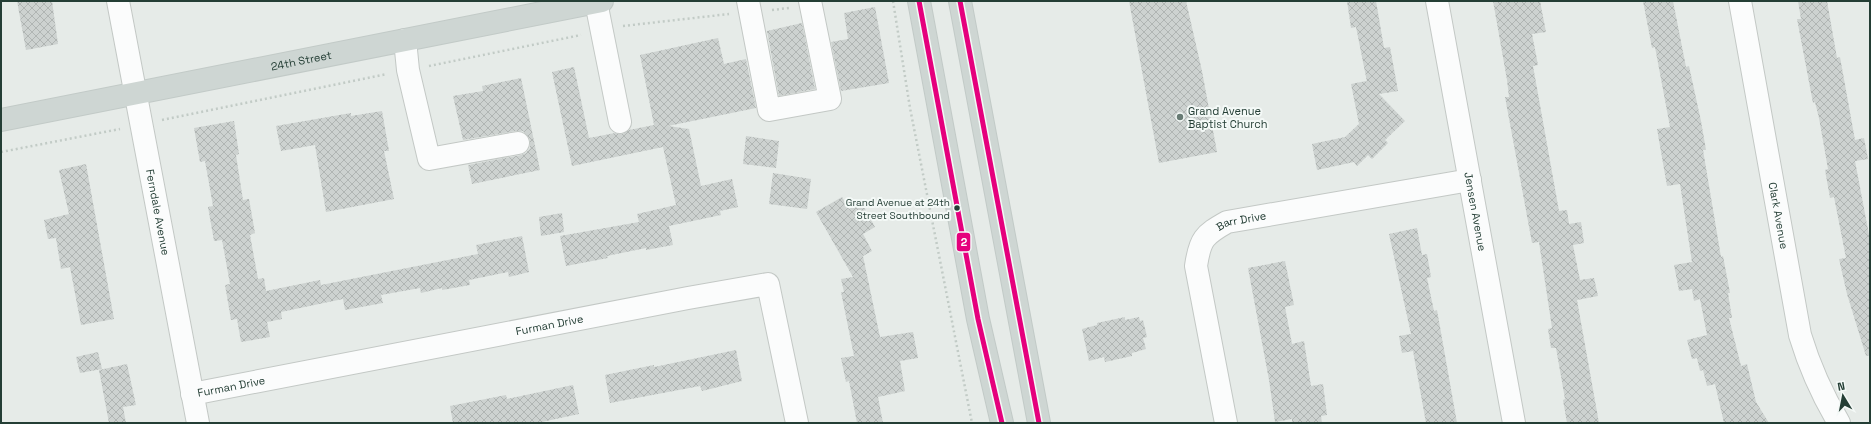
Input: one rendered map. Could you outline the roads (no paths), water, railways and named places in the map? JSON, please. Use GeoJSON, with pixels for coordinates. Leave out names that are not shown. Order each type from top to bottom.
{"type":"FeatureCollection","features":[{"type":"Feature","properties":{"kind":"main road"},"geometry":{"type":"LineString","coordinates":[[919,1],[978,318],[1002,423]]}},
{"type":"Feature","properties":{"kind":"main road"},"geometry":{"type":"LineString","coordinates":[[960,1],[1038,423]]}},
{"type":"Feature","properties":{"kind":"main road","name":"24th Street"},"geometry":{"type":"LineString","coordinates":[[1,120],[136,92],[405,40],[552,6],[599,2]]}},
{"type":"Feature","properties":{"kind":"street","name":"Ferndale Avenue"},"geometry":{"type":"LineString","coordinates":[[118,1],[198,423]]}},
{"type":"Feature","properties":{"kind":"street"},"geometry":{"type":"LineString","coordinates":[[748,1],[769,110],[830,99],[810,1]]}},
{"type":"Feature","properties":{"kind":"street","name":"Jensen Avenue"},"geometry":{"type":"LineString","coordinates":[[1437,1],[1514,423]]}},
{"type":"Feature","properties":{"kind":"street","name":"Clark Avenue"},"geometry":{"type":"LineString","coordinates":[[1740,1],[1800,335],[1810,368],[1822,395],[1839,423]]}},
{"type":"Feature","properties":{"kind":"street"},"geometry":{"type":"LineString","coordinates":[[599,2],[620,122]]}},
{"type":"Feature","properties":{"kind":"street"},"geometry":{"type":"LineString","coordinates":[[405,40],[408,70],[429,159],[518,143]]}},
{"type":"Feature","properties":{"kind":"street","name":"Barr Drive"},"geometry":{"type":"LineString","coordinates":[[1226,423],[1196,266],[1199,246],[1210,231],[1227,222],[1470,180]]}},
{"type":"Feature","properties":{"kind":"street","name":"Furman Drive"},"geometry":{"type":"LineString","coordinates":[[192,394],[768,284],[797,423]]}},
{"type":"Feature","properties":{"kind":"place","name":"Grand Avenue Baptist Church"},"geometry":{"type":"Point","coordinates":[1180,117]}},
{"type":"Feature","properties":{"kind":"place","name":"Grand Avenue at 24th Street Southbound"},"geometry":{"type":"Point","coordinates":[957,208]}}]}
